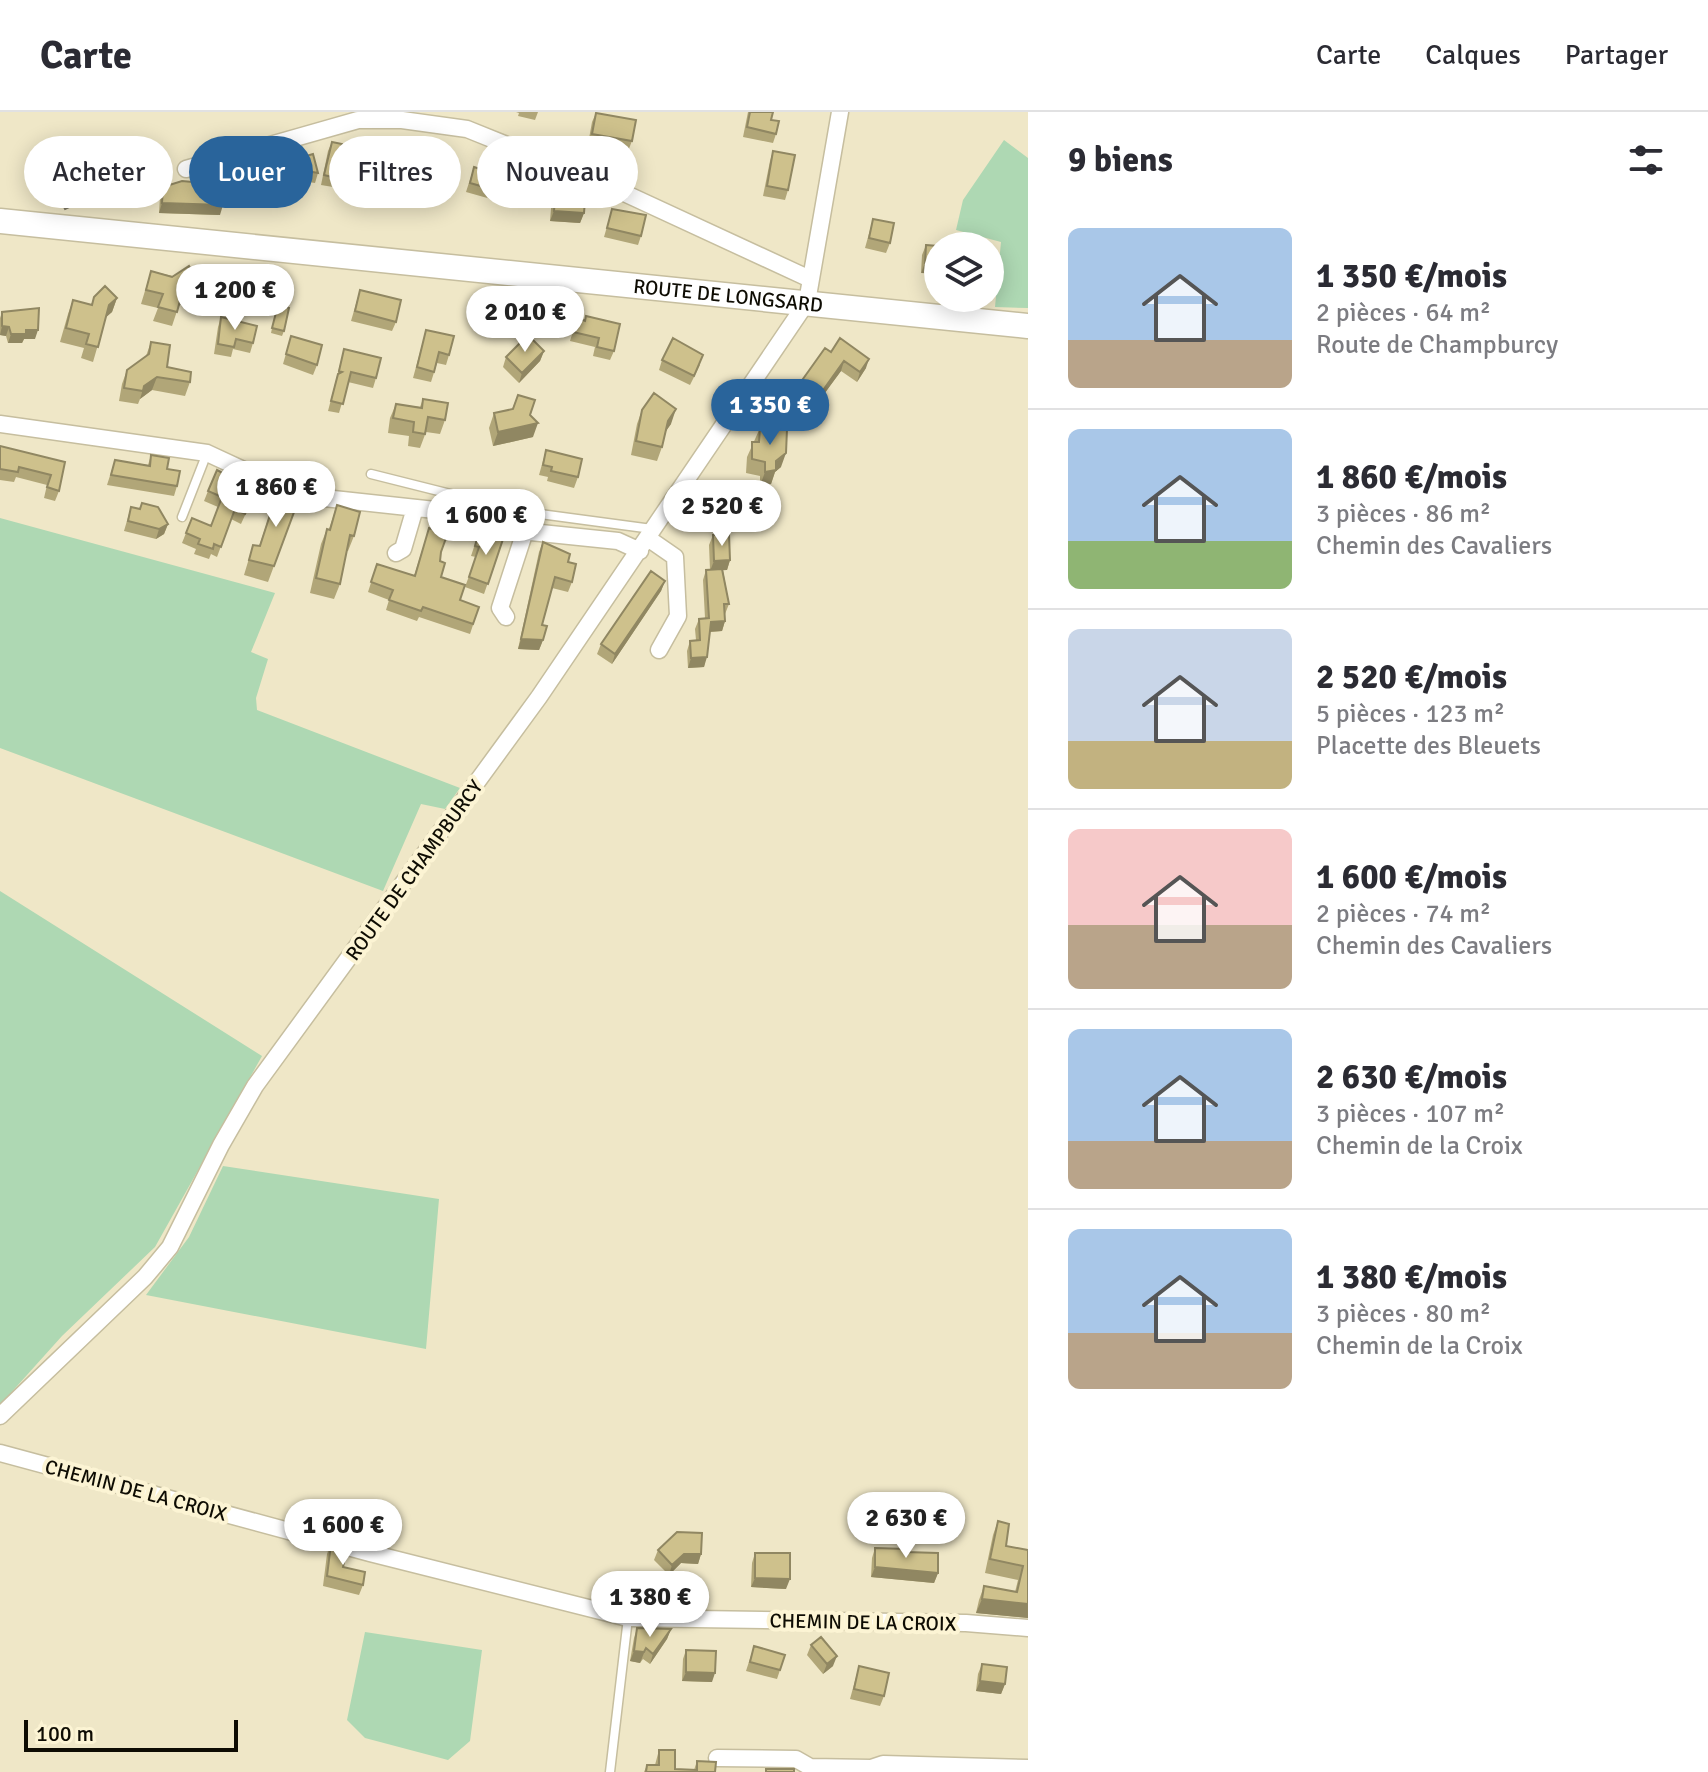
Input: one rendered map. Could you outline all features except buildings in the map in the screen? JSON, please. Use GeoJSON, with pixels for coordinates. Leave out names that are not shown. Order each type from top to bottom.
{"type":"FeatureCollection","features":[{"type":"Feature","properties":{"kind":"main road","name":"ROUTE DE LONGSARD"},"geometry":{"type":"LineString","coordinates":[[0,221],[809,291],[1028,326]]}},
{"type":"Feature","properties":{"kind":"street"},"geometry":{"type":"LineString","coordinates":[[186,169],[358,120],[402,120],[467,129],[609,186],[809,291],[840,112]]}},
{"type":"Feature","properties":{"kind":"street","name":"ROUTE DE CHAMPBURCY"},"geometry":{"type":"LineString","coordinates":[[0,1416],[145,1277],[170,1247],[221,1145],[255,1086],[391,903],[648,540],[809,291]]}},
{"type":"Feature","properties":{"kind":"street"},"geometry":{"type":"LineString","coordinates":[[0,424],[207,453],[276,485],[324,498],[415,508],[525,531],[618,541],[648,540],[675,557],[678,616],[659,650]]}},
{"type":"Feature","properties":{"kind":"street"},"geometry":{"type":"LineString","coordinates":[[396,553],[403,549],[415,508]]}},
{"type":"Feature","properties":{"kind":"street"},"geometry":{"type":"LineString","coordinates":[[506,617],[500,608],[525,531]]}},
{"type":"Feature","properties":{"kind":"street","name":"CHEMIN DE LA CROIX"},"geometry":{"type":"LineString","coordinates":[[0,1453],[370,1553],[628,1618],[966,1623],[1028,1628]]}},
{"type":"Feature","properties":{"kind":"street"},"geometry":{"type":"LineString","coordinates":[[717,1758],[796,1759],[810,1767],[871,1768],[883,1764],[1028,1768]]}},
{"type":"Feature","properties":{"kind":"lane"},"geometry":{"type":"LineString","coordinates":[[182,517],[207,453]]}},
{"type":"Feature","properties":{"kind":"lane"},"geometry":{"type":"LineString","coordinates":[[371,474],[648,540]]}},
{"type":"Feature","properties":{"kind":"lane"},"geometry":{"type":"LineString","coordinates":[[610,1772],[628,1618]]}},
{"type":"Feature","properties":{"kind":"path"},"geometry":{"type":"LineString","coordinates":[[56,213],[82,200],[186,169]]}},
{"type":"Feature","properties":{"kind":"green space"},"geometry":{"type":"Polygon","coordinates":[[[1004,140],[1028,158],[1028,308],[1004,307],[1004,232],[956,230],[963,200],[1004,140]]]}},
{"type":"Feature","properties":{"kind":"green space"},"geometry":{"type":"Polygon","coordinates":[[[0,518],[275,593],[251,652],[268,659],[256,698],[257,710],[460,788],[445,809],[421,804],[383,891],[0,748],[0,518]]]}},
{"type":"Feature","properties":{"kind":"green space"},"geometry":{"type":"Polygon","coordinates":[[[0,891],[262,1056],[155,1247],[62,1336],[0,1405],[0,891]]]}},
{"type":"Feature","properties":{"kind":"green space"},"geometry":{"type":"Polygon","coordinates":[[[223,1166],[439,1199],[426,1349],[146,1295],[189,1237],[223,1166]]]}},
{"type":"Feature","properties":{"kind":"green space"},"geometry":{"type":"Polygon","coordinates":[[[365,1632],[482,1650],[470,1741],[448,1760],[365,1738],[347,1720],[365,1632]]]}}]}
